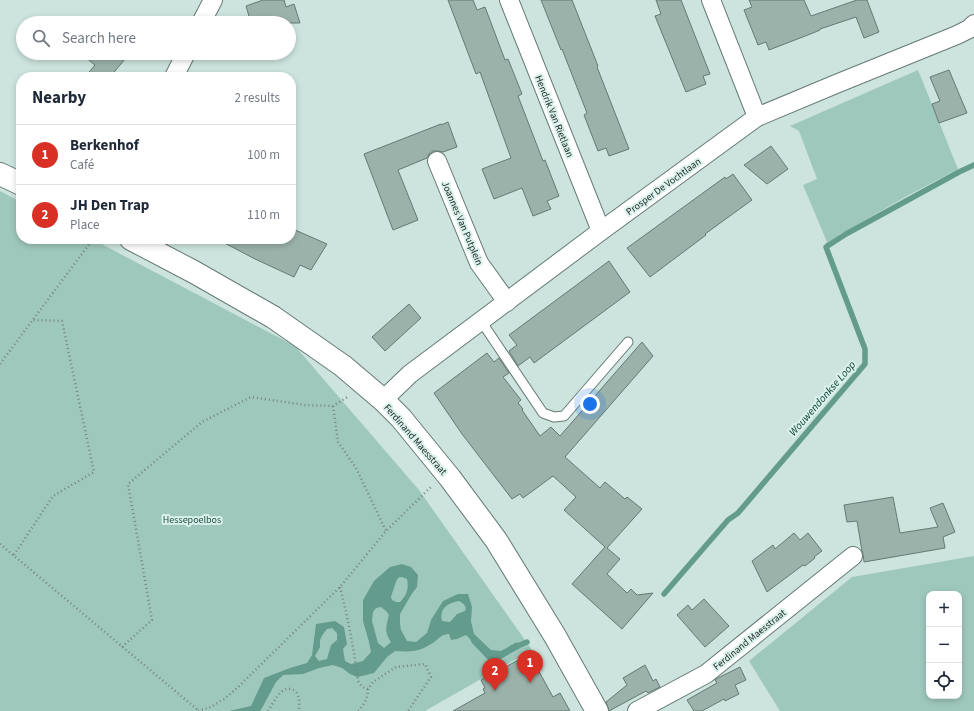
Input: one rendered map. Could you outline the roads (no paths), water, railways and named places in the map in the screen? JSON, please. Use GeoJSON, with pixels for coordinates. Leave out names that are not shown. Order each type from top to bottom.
{"type":"FeatureCollection","features":[{"type":"Feature","properties":{"kind":"street"},"geometry":{"type":"LineString","coordinates":[[205,16],[213,0]]}},
{"type":"Feature","properties":{"kind":"street","name":"Hendrik Van Rietlaan"},"geometry":{"type":"LineString","coordinates":[[509,0],[601,231]]}},
{"type":"Feature","properties":{"kind":"street"},"geometry":{"type":"LineString","coordinates":[[711,0],[757,118]]}},
{"type":"Feature","properties":{"kind":"street","name":"Prosper De Vochtlaan"},"geometry":{"type":"LineString","coordinates":[[383,400],[410,374],[601,231],[757,118],[957,35],[969,29],[974,24]]}},
{"type":"Feature","properties":{"kind":"street"},"geometry":{"type":"LineString","coordinates":[[176,72],[182,60]]}},
{"type":"Feature","properties":{"kind":"street","name":"Joannes Van Putplein"},"geometry":{"type":"LineString","coordinates":[[437,161],[480,263],[507,302]]}},
{"type":"Feature","properties":{"kind":"street"},"geometry":{"type":"LineString","coordinates":[[0,174],[16,182]]}},
{"type":"Feature","properties":{"kind":"street","name":"Ferdinand Maesstraat"},"geometry":{"type":"LineString","coordinates":[[141,244],[194,272],[273,317],[343,366],[383,400],[401,418],[446,472],[496,540],[555,636],[597,711]]}},
{"type":"Feature","properties":{"kind":"street","name":"Ferdinand Maesstraat"},"geometry":{"type":"LineString","coordinates":[[637,711],[706,674],[853,556]]}},
{"type":"Feature","properties":{"kind":"lane"},"geometry":{"type":"LineString","coordinates":[[481,321],[543,413],[554,417],[564,416],[628,342]]}},
{"type":"Feature","properties":{"kind":"waterway","name":"Wouwendonkse Loop"},"geometry":{"type":"LineString","coordinates":[[664,594],[728,520],[738,513],[865,364],[865,349],[826,247],[846,234],[974,165]]}},
{"type":"Feature","properties":{"kind":"waterway","name":"Wouwendonkse Loop"},"geometry":{"type":"LineString","coordinates":[[513,648],[527,642]]}},
{"type":"Feature","properties":{"kind":"place","name":"Berkenhof"},"geometry":{"type":"Point","coordinates":[530,683]}},
{"type":"Feature","properties":{"kind":"place","name":"JH Den Trap"},"geometry":{"type":"Point","coordinates":[495,691]}},
{"type":"Feature","properties":{"kind":"park label","name":"Hessepoelbos"},"geometry":{"type":"Point","coordinates":[192,519]}}]}
